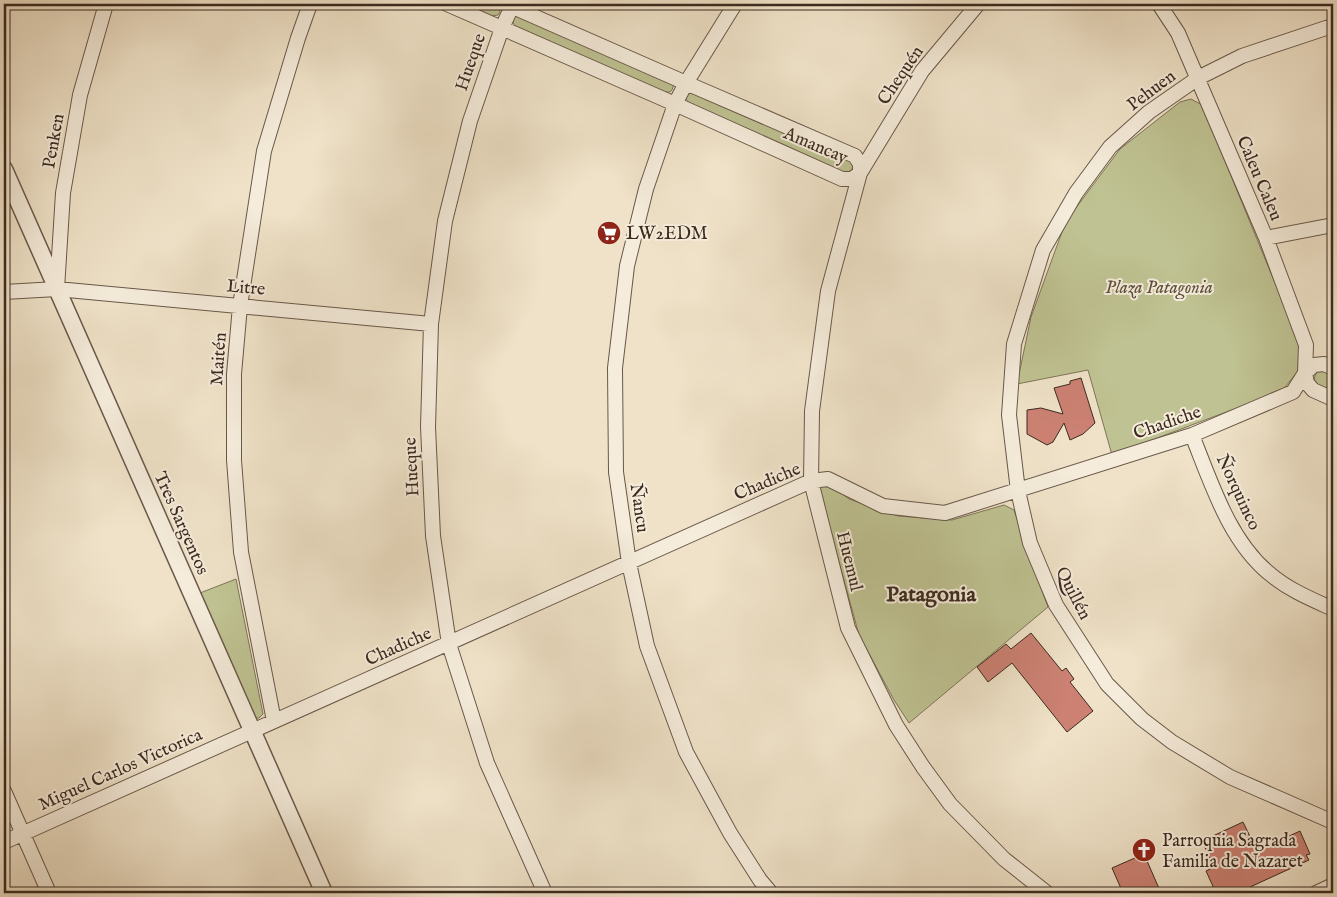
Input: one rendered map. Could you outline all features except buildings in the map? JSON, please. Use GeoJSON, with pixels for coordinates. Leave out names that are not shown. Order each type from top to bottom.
{"type":"FeatureCollection","features":[{"type":"Feature","properties":{"kind":"street","name":"Penken"},"geometry":{"type":"LineString","coordinates":[[57,289],[63,193],[80,95],[106,4]]}},
{"type":"Feature","properties":{"kind":"street","name":"Maitén"},"geometry":{"type":"LineString","coordinates":[[274,721],[242,561],[234,460],[234,374],[240,306],[264,151],[310,4]]}},
{"type":"Feature","properties":{"kind":"street","name":"Amancay"},"geometry":{"type":"LineString","coordinates":[[446,4],[842,179],[852,179],[860,173],[860,164],[854,156],[510,5]]}},
{"type":"Feature","properties":{"kind":"street","name":"Ñancu"},"geometry":{"type":"LineString","coordinates":[[735,4],[675,104],[646,189],[627,266],[615,368],[616,472],[629,563],[647,646],[686,752],[730,833],[760,880],[771,893]]}},
{"type":"Feature","properties":{"kind":"street","name":"Chequén"},"geometry":{"type":"LineString","coordinates":[[860,173],[922,72],[978,4]]}},
{"type":"Feature","properties":{"kind":"street","name":"Caleu Caleu"},"geometry":{"type":"LineString","coordinates":[[1159,4],[1178,32],[1266,238],[1306,345],[1305,373]]}},
{"type":"Feature","properties":{"kind":"street","name":"Hueque"},"geometry":{"type":"LineString","coordinates":[[510,5],[470,121],[445,220],[431,324],[428,427],[433,536],[449,644],[487,763],[545,893]]}},
{"type":"Feature","properties":{"kind":"street","name":"Pehuen"},"geometry":{"type":"LineString","coordinates":[[1043,250],[1076,193],[1110,147],[1149,112],[1198,78],[1242,56],[1333,27]]}},
{"type":"Feature","properties":{"kind":"street","name":"Tres Sargentos"},"geometry":{"type":"LineString","coordinates":[[4,169],[324,893]]}},
{"type":"Feature","properties":{"kind":"street","name":"Huemul"},"geometry":{"type":"LineString","coordinates":[[860,173],[828,291],[812,412],[811,481],[848,628],[896,725],[950,804],[1004,859],[1047,893]]}},
{"type":"Feature","properties":{"kind":"street"},"geometry":{"type":"LineString","coordinates":[[1266,238],[1333,225]]}},
{"type":"Feature","properties":{"kind":"street","name":"Quillén"},"geometry":{"type":"LineString","coordinates":[[1043,250],[1014,344],[1009,415],[1018,491],[1030,543],[1056,606],[1107,684],[1142,719],[1172,742],[1230,777],[1333,822]]}},
{"type":"Feature","properties":{"kind":"street","name":"Litre"},"geometry":{"type":"LineString","coordinates":[[4,292],[57,289],[431,324]]}},
{"type":"Feature","properties":{"kind":"street"},"geometry":{"type":"LineString","coordinates":[[1333,368],[1324,364],[1314,365],[1305,373],[1307,383],[1313,390],[1333,399]]}},
{"type":"Feature","properties":{"kind":"street","name":"Chadiche"},"geometry":{"type":"LineString","coordinates":[[252,731],[811,481],[828,479],[883,506],[945,513],[1192,435],[1293,392],[1305,373]]}},
{"type":"Feature","properties":{"kind":"street","name":"Ñorquinco"},"geometry":{"type":"LineString","coordinates":[[1192,435],[1220,505],[1244,547],[1269,574],[1297,593],[1333,609]]}},
{"type":"Feature","properties":{"kind":"street","name":"Miguel Carlos Victorica"},"geometry":{"type":"LineString","coordinates":[[4,842],[252,731]]}},
{"type":"Feature","properties":{"kind":"street"},"geometry":{"type":"LineString","coordinates":[[4,791],[49,893]]}},
{"type":"Feature","properties":{"kind":"street"},"geometry":{"type":"LineString","coordinates":[[1316,893],[1333,885]]}},
{"type":"Feature","properties":{"kind":"green space"},"geometry":{"type":"Polygon","coordinates":[[[464,4],[497,4],[500,7],[500,12],[498,15],[492,16],[464,4]]]}},
{"type":"Feature","properties":{"kind":"green space"},"geometry":{"type":"Polygon","coordinates":[[[516,16],[674,84],[672,90],[670,92],[662,92],[516,27],[513,23],[516,16]]]}},
{"type":"Feature","properties":{"kind":"green space"},"geometry":{"type":"Polygon","coordinates":[[[693,92],[851,161],[853,164],[852,170],[842,172],[689,103],[686,99],[687,94],[693,92]]]}},
{"type":"Feature","properties":{"kind":"green space","name":"Plaza Patagonia"},"geometry":{"type":"Polygon","coordinates":[[[1191,99],[1202,105],[1300,344],[1298,371],[1282,391],[1112,455],[1088,370],[1017,384],[1031,317],[1066,221],[1120,149],[1180,102],[1191,99]]]}},
{"type":"Feature","properties":{"kind":"green space"},"geometry":{"type":"Polygon","coordinates":[[[1319,370],[1333,374],[1333,393],[1316,384],[1315,376],[1319,370]]]}},
{"type":"Feature","properties":{"kind":"green space"},"geometry":{"type":"Polygon","coordinates":[[[818,485],[832,486],[849,499],[898,516],[952,520],[1004,505],[1014,510],[1048,607],[909,723],[894,700],[859,635],[818,485]]]}},
{"type":"Feature","properties":{"kind":"green space"},"geometry":{"type":"Polygon","coordinates":[[[236,579],[263,714],[259,718],[254,718],[200,593],[236,579]]]}},
{"type":"Feature","properties":{"kind":"place","name":"LW2EDM"},"geometry":{"type":"Point","coordinates":[609,233]}},
{"type":"Feature","properties":{"kind":"place","name":"Parroquia Sagrada Familia de Nazaret"},"geometry":{"type":"Point","coordinates":[1144,850]}},
{"type":"Feature","properties":{"kind":"district","name":"Patagonia"},"geometry":{"type":"Point","coordinates":[931,593]}}]}
